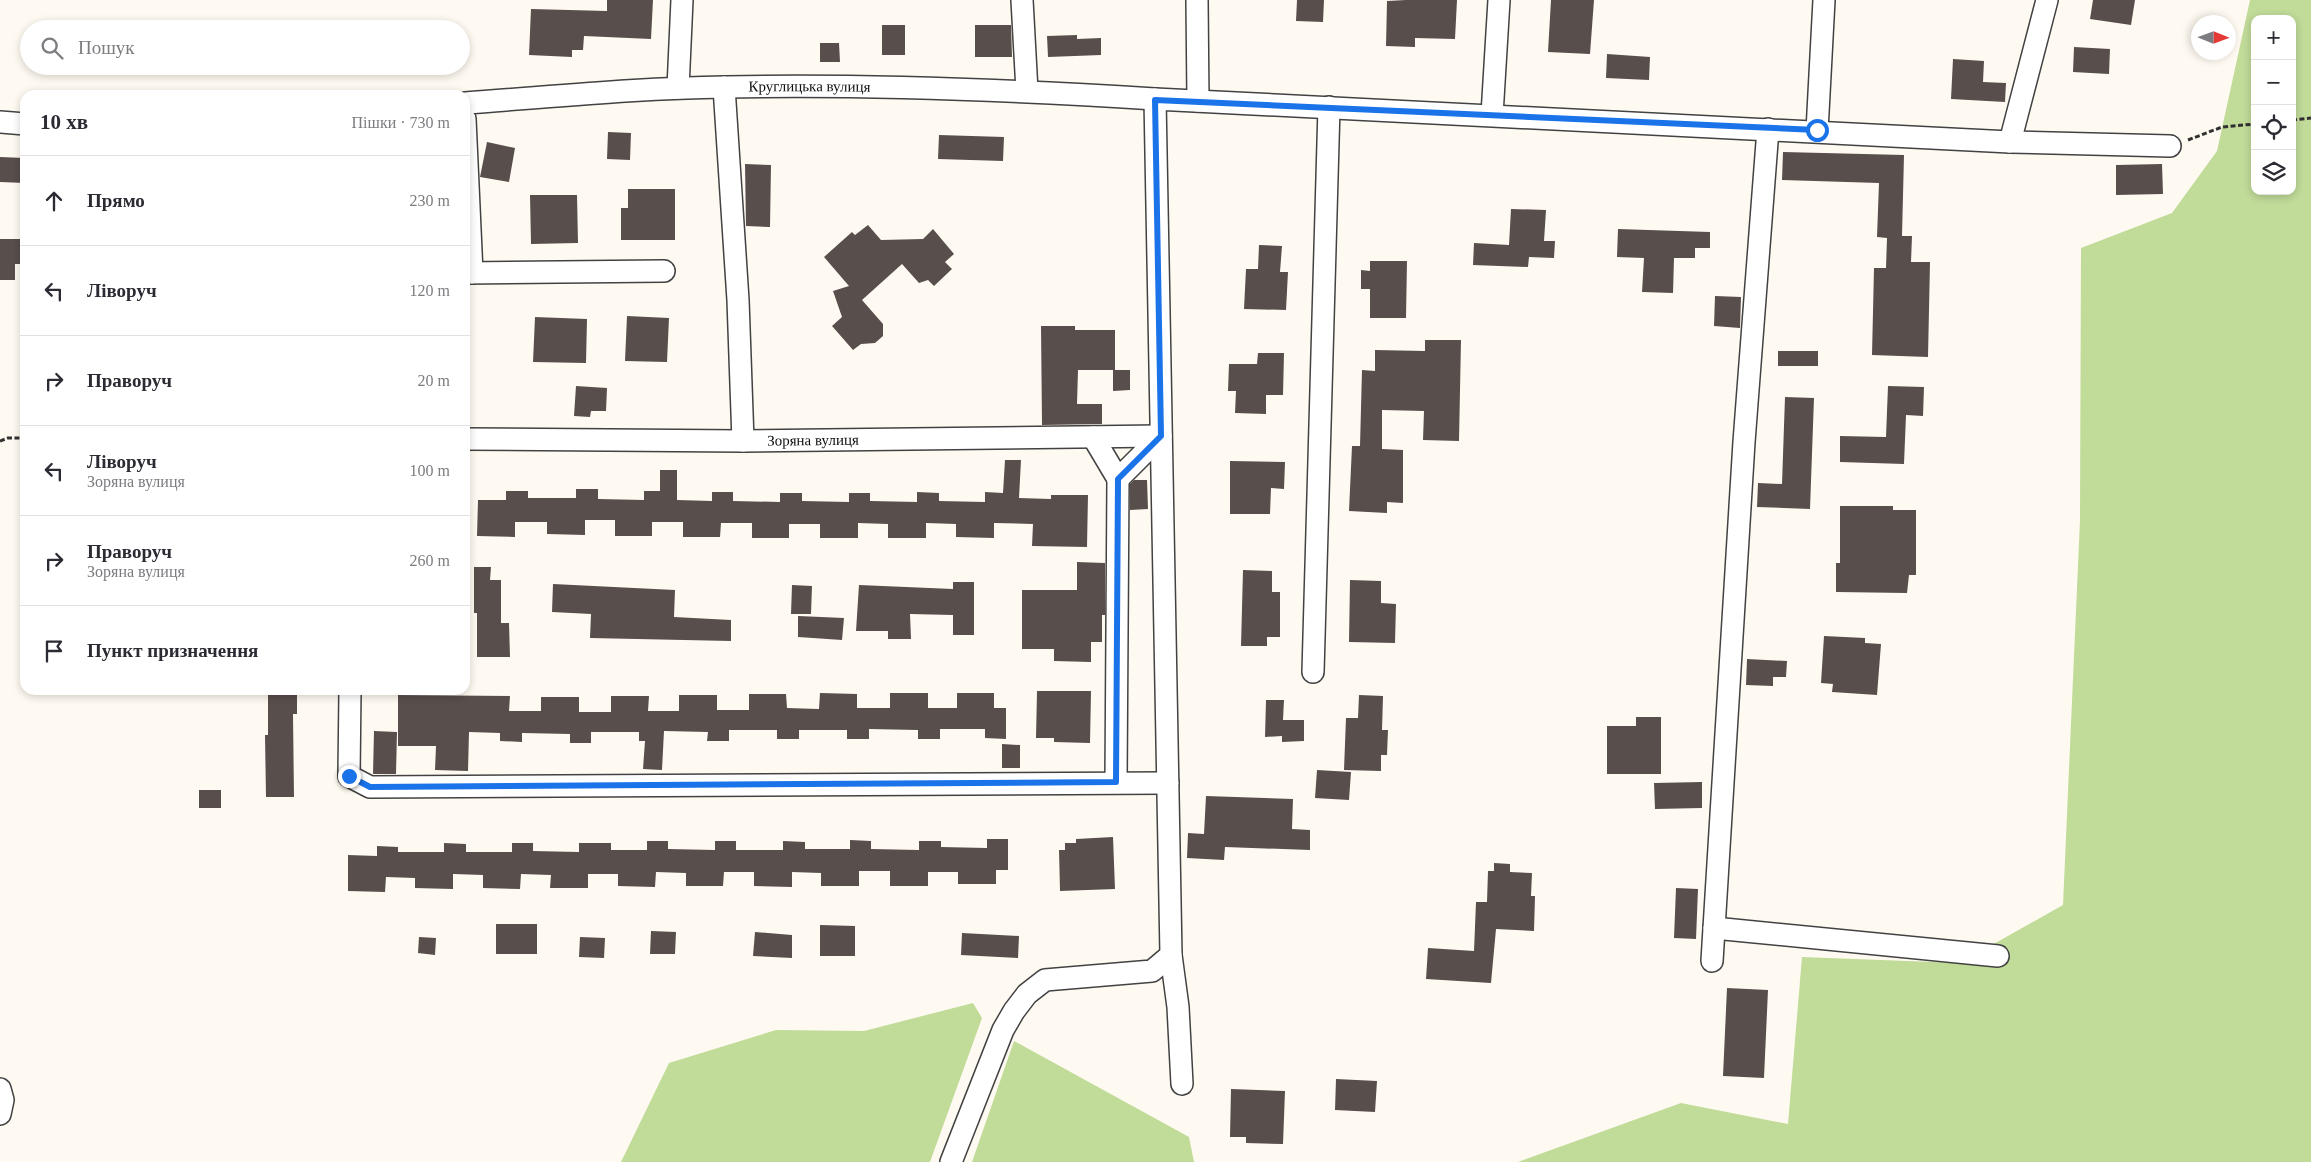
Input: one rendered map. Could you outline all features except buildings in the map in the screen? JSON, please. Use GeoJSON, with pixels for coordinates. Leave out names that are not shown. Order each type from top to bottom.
{"type":"FeatureCollection","features":[{"type":"Feature","properties":{"kind":"street"},"geometry":{"type":"LineString","coordinates":[[678,88],[682,0]]}},
{"type":"Feature","properties":{"kind":"street"},"geometry":{"type":"LineString","coordinates":[[1022,0],[1027,91]]}},
{"type":"Feature","properties":{"kind":"street"},"geometry":{"type":"LineString","coordinates":[[1197,0],[1198,102]]}},
{"type":"Feature","properties":{"kind":"street"},"geometry":{"type":"LineString","coordinates":[[1492,115],[1499,0]]}},
{"type":"Feature","properties":{"kind":"street"},"geometry":{"type":"LineString","coordinates":[[1817,130],[1824,0]]}},
{"type":"Feature","properties":{"kind":"street"},"geometry":{"type":"LineString","coordinates":[[2010,142],[2047,0]]}},
{"type":"Feature","properties":{"kind":"street"},"geometry":{"type":"LineString","coordinates":[[724,86],[738,300],[744,441]]}},
{"type":"Feature","properties":{"kind":"street","name":"Круглицька вулиця"},"geometry":{"type":"LineString","coordinates":[[470,102],[724,86],[857,86],[1027,91],[1155,100],[1768,130],[1817,130],[2010,142],[2170,146]]}},
{"type":"Feature","properties":{"kind":"street"},"geometry":{"type":"LineString","coordinates":[[1155,100],[1171,955],[1178,1007],[1182,1084]]}},
{"type":"Feature","properties":{"kind":"street"},"geometry":{"type":"LineString","coordinates":[[1313,672],[1329,108]]}},
{"type":"Feature","properties":{"kind":"street"},"geometry":{"type":"LineString","coordinates":[[0,122],[20,124]]}},
{"type":"Feature","properties":{"kind":"street"},"geometry":{"type":"LineString","coordinates":[[1712,961],[1745,432],[1768,130]]}},
{"type":"Feature","properties":{"kind":"street"},"geometry":{"type":"LineString","coordinates":[[470,273],[664,271]]}},
{"type":"Feature","properties":{"kind":"street"},"geometry":{"type":"LineString","coordinates":[[1118,479],[1161,436]]}},
{"type":"Feature","properties":{"kind":"street","name":"Зоряна вулиця"},"geometry":{"type":"LineString","coordinates":[[470,439],[744,441],[1161,436]]}},
{"type":"Feature","properties":{"kind":"street"},"geometry":{"type":"LineString","coordinates":[[1093,437],[1118,479],[1116,782]]}},
{"type":"Feature","properties":{"kind":"street"},"geometry":{"type":"LineString","coordinates":[[350,695],[349,776],[370,787],[1168,783]]}},
{"type":"Feature","properties":{"kind":"street"},"geometry":{"type":"LineString","coordinates":[[1714,928],[1998,956]]}},
{"type":"Feature","properties":{"kind":"street"},"geometry":{"type":"LineString","coordinates":[[952,1162],[1004,1030],[1014,1011],[1027,994],[1045,980],[1152,971],[1171,955]]}},
{"type":"Feature","properties":{"kind":"street"},"geometry":{"type":"LineString","coordinates":[[0,1089],[3,1100],[0,1114]]}},
{"type":"Feature","properties":{"kind":"path"},"geometry":{"type":"LineString","coordinates":[[2296,120],[2311,118]]}},
{"type":"Feature","properties":{"kind":"path"},"geometry":{"type":"LineString","coordinates":[[2170,146],[2222,127],[2251,124]]}},
{"type":"Feature","properties":{"kind":"path"},"geometry":{"type":"LineString","coordinates":[[0,441],[8,438],[20,438]]}},
{"type":"Feature","properties":{"kind":"green space"},"geometry":{"type":"Polygon","coordinates":[[[2250,0],[2311,0],[2311,1162],[1518,1162],[1681,1103],[1788,1124],[1802,957],[1960,963],[2063,905],[2080,520],[2081,248],[2172,213],[2217,151],[2250,0]]]}},
{"type":"Feature","properties":{"kind":"green space"},"geometry":{"type":"Polygon","coordinates":[[[973,1003],[982,1018],[930,1162],[621,1162],[669,1063],[776,1030],[864,1031],[973,1003]]]}},
{"type":"Feature","properties":{"kind":"green space"},"geometry":{"type":"Polygon","coordinates":[[[1014,1041],[1189,1137],[1194,1162],[972,1162],[1014,1041]]]}},
{"type":"Feature","properties":{"kind":"route"},"geometry":{"type":"LineString","coordinates":[[349,776],[370,787],[1116,782],[1118,479],[1161,436],[1155,100],[1768,130],[1817,130]]}}]}
